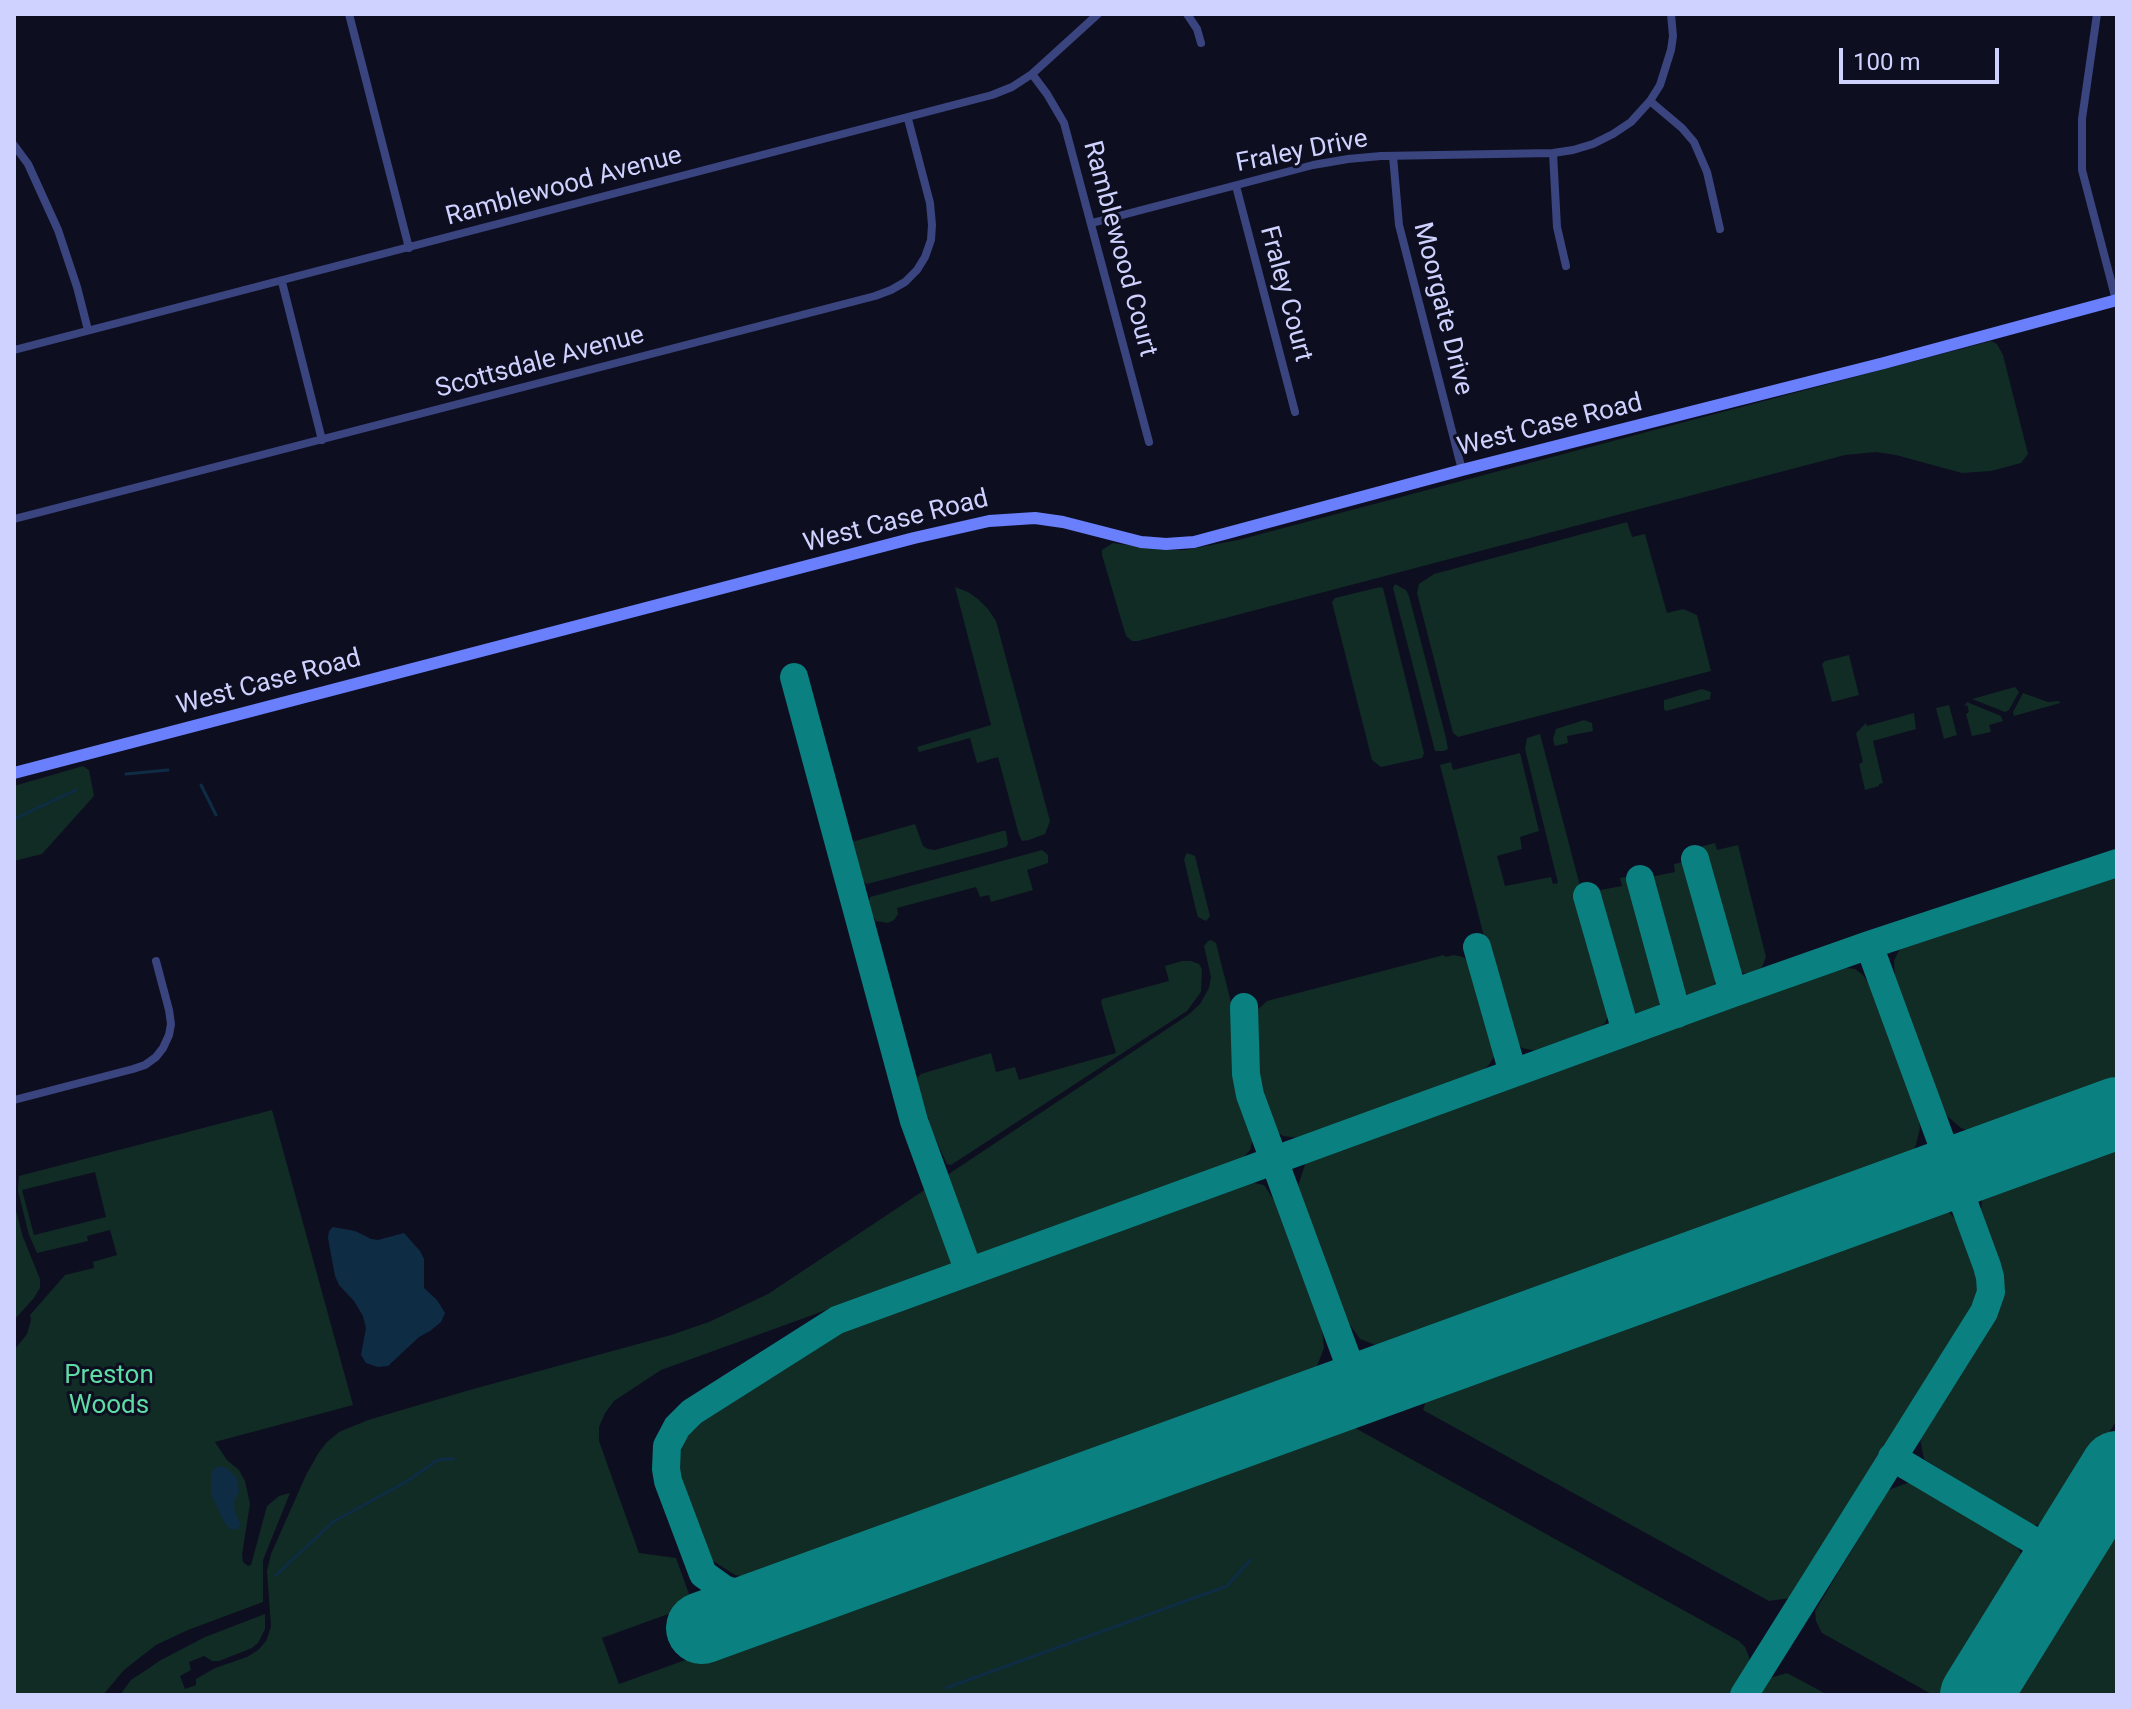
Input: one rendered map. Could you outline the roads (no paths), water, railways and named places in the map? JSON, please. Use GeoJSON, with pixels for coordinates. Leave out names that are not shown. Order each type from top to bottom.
{"type":"FeatureCollection","features":[{"type":"Feature","properties":{"kind":"main road","name":"West Case Road"},"geometry":{"type":"LineString","coordinates":[[14,773],[958,527],[1005,518],[1035,518],[1141,542],[1194,542],[2116,300]]}},
{"type":"Feature","properties":{"kind":"street"},"geometry":{"type":"LineString","coordinates":[[349,14],[409,248]]}},
{"type":"Feature","properties":{"kind":"street","name":"Ramblewood Avenue"},"geometry":{"type":"LineString","coordinates":[[14,350],[992,95],[1032,74],[1098,14]]}},
{"type":"Feature","properties":{"kind":"street"},"geometry":{"type":"LineString","coordinates":[[1187,14],[1197,29],[1201,43]]}},
{"type":"Feature","properties":{"kind":"street"},"geometry":{"type":"LineString","coordinates":[[1671,14],[1671,50],[1660,85],[1650,101],[1694,142],[1707,172],[1720,229]]}},
{"type":"Feature","properties":{"kind":"street"},"geometry":{"type":"LineString","coordinates":[[2097,14],[2082,119],[2081,158],[2116,300]]}},
{"type":"Feature","properties":{"kind":"street","name":"Ramblewood Court"},"geometry":{"type":"LineString","coordinates":[[1032,74],[1064,123],[1149,442]]}},
{"type":"Feature","properties":{"kind":"street","name":"Fraley Drive"},"geometry":{"type":"LineString","coordinates":[[1092,223],[1313,165],[1348,159],[1573,150],[1613,134],[1631,122],[1650,101]]}},
{"type":"Feature","properties":{"kind":"street","name":"Scottsdale Avenue"},"geometry":{"type":"LineString","coordinates":[[14,519],[891,290],[917,270],[931,240],[930,203],[908,119]]}},
{"type":"Feature","properties":{"kind":"street"},"geometry":{"type":"LineString","coordinates":[[14,145],[28,164],[58,230],[88,330]]}},
{"type":"Feature","properties":{"kind":"street"},"geometry":{"type":"LineString","coordinates":[[1553,153],[1557,227],[1566,266]]}},
{"type":"Feature","properties":{"kind":"street","name":"Moorgate Drive"},"geometry":{"type":"LineString","coordinates":[[1393,156],[1399,225],[1462,470]]}},
{"type":"Feature","properties":{"kind":"street","name":"Fraley Court"},"geometry":{"type":"LineString","coordinates":[[1236,186],[1295,412]]}},
{"type":"Feature","properties":{"kind":"street"},"geometry":{"type":"LineString","coordinates":[[282,282],[322,440]]}},
{"type":"Feature","properties":{"kind":"street"},"geometry":{"type":"LineString","coordinates":[[14,1100],[133,1069],[156,1057],[169,1035],[171,1024],[156,961]]}},
{"type":"Feature","properties":{"kind":"water"},"geometry":{"type":"Polygon","coordinates":[[[333,1227],[378,1240],[404,1233],[424,1259],[424,1288],[445,1313],[441,1322],[419,1337],[388,1366],[366,1363],[361,1355],[366,1328],[363,1316],[335,1276],[328,1238],[333,1227]]]}},
{"type":"Feature","properties":{"kind":"water"},"geometry":{"type":"Polygon","coordinates":[[[218,1466],[227,1468],[237,1478],[239,1492],[234,1502],[241,1525],[236,1530],[230,1529],[224,1522],[211,1494],[211,1472],[218,1466]]]}},
{"type":"Feature","properties":{"kind":"waterway"},"geometry":{"type":"LineString","coordinates":[[126,774],[168,770]]}},
{"type":"Feature","properties":{"kind":"waterway"},"geometry":{"type":"LineString","coordinates":[[201,785],[216,815]]}},
{"type":"Feature","properties":{"kind":"waterway"},"geometry":{"type":"LineString","coordinates":[[14,819],[76,790]]}},
{"type":"Feature","properties":{"kind":"waterway"},"geometry":{"type":"LineString","coordinates":[[276,1575],[333,1522],[409,1480],[436,1461],[454,1459]]}},
{"type":"Feature","properties":{"kind":"waterway"},"geometry":{"type":"LineString","coordinates":[[946,1688],[1227,1586],[1250,1560]]}},
{"type":"Feature","properties":{"kind":"park label","name":"Preston Woods"},"geometry":{"type":"Point","coordinates":[109,1391]}}]}
